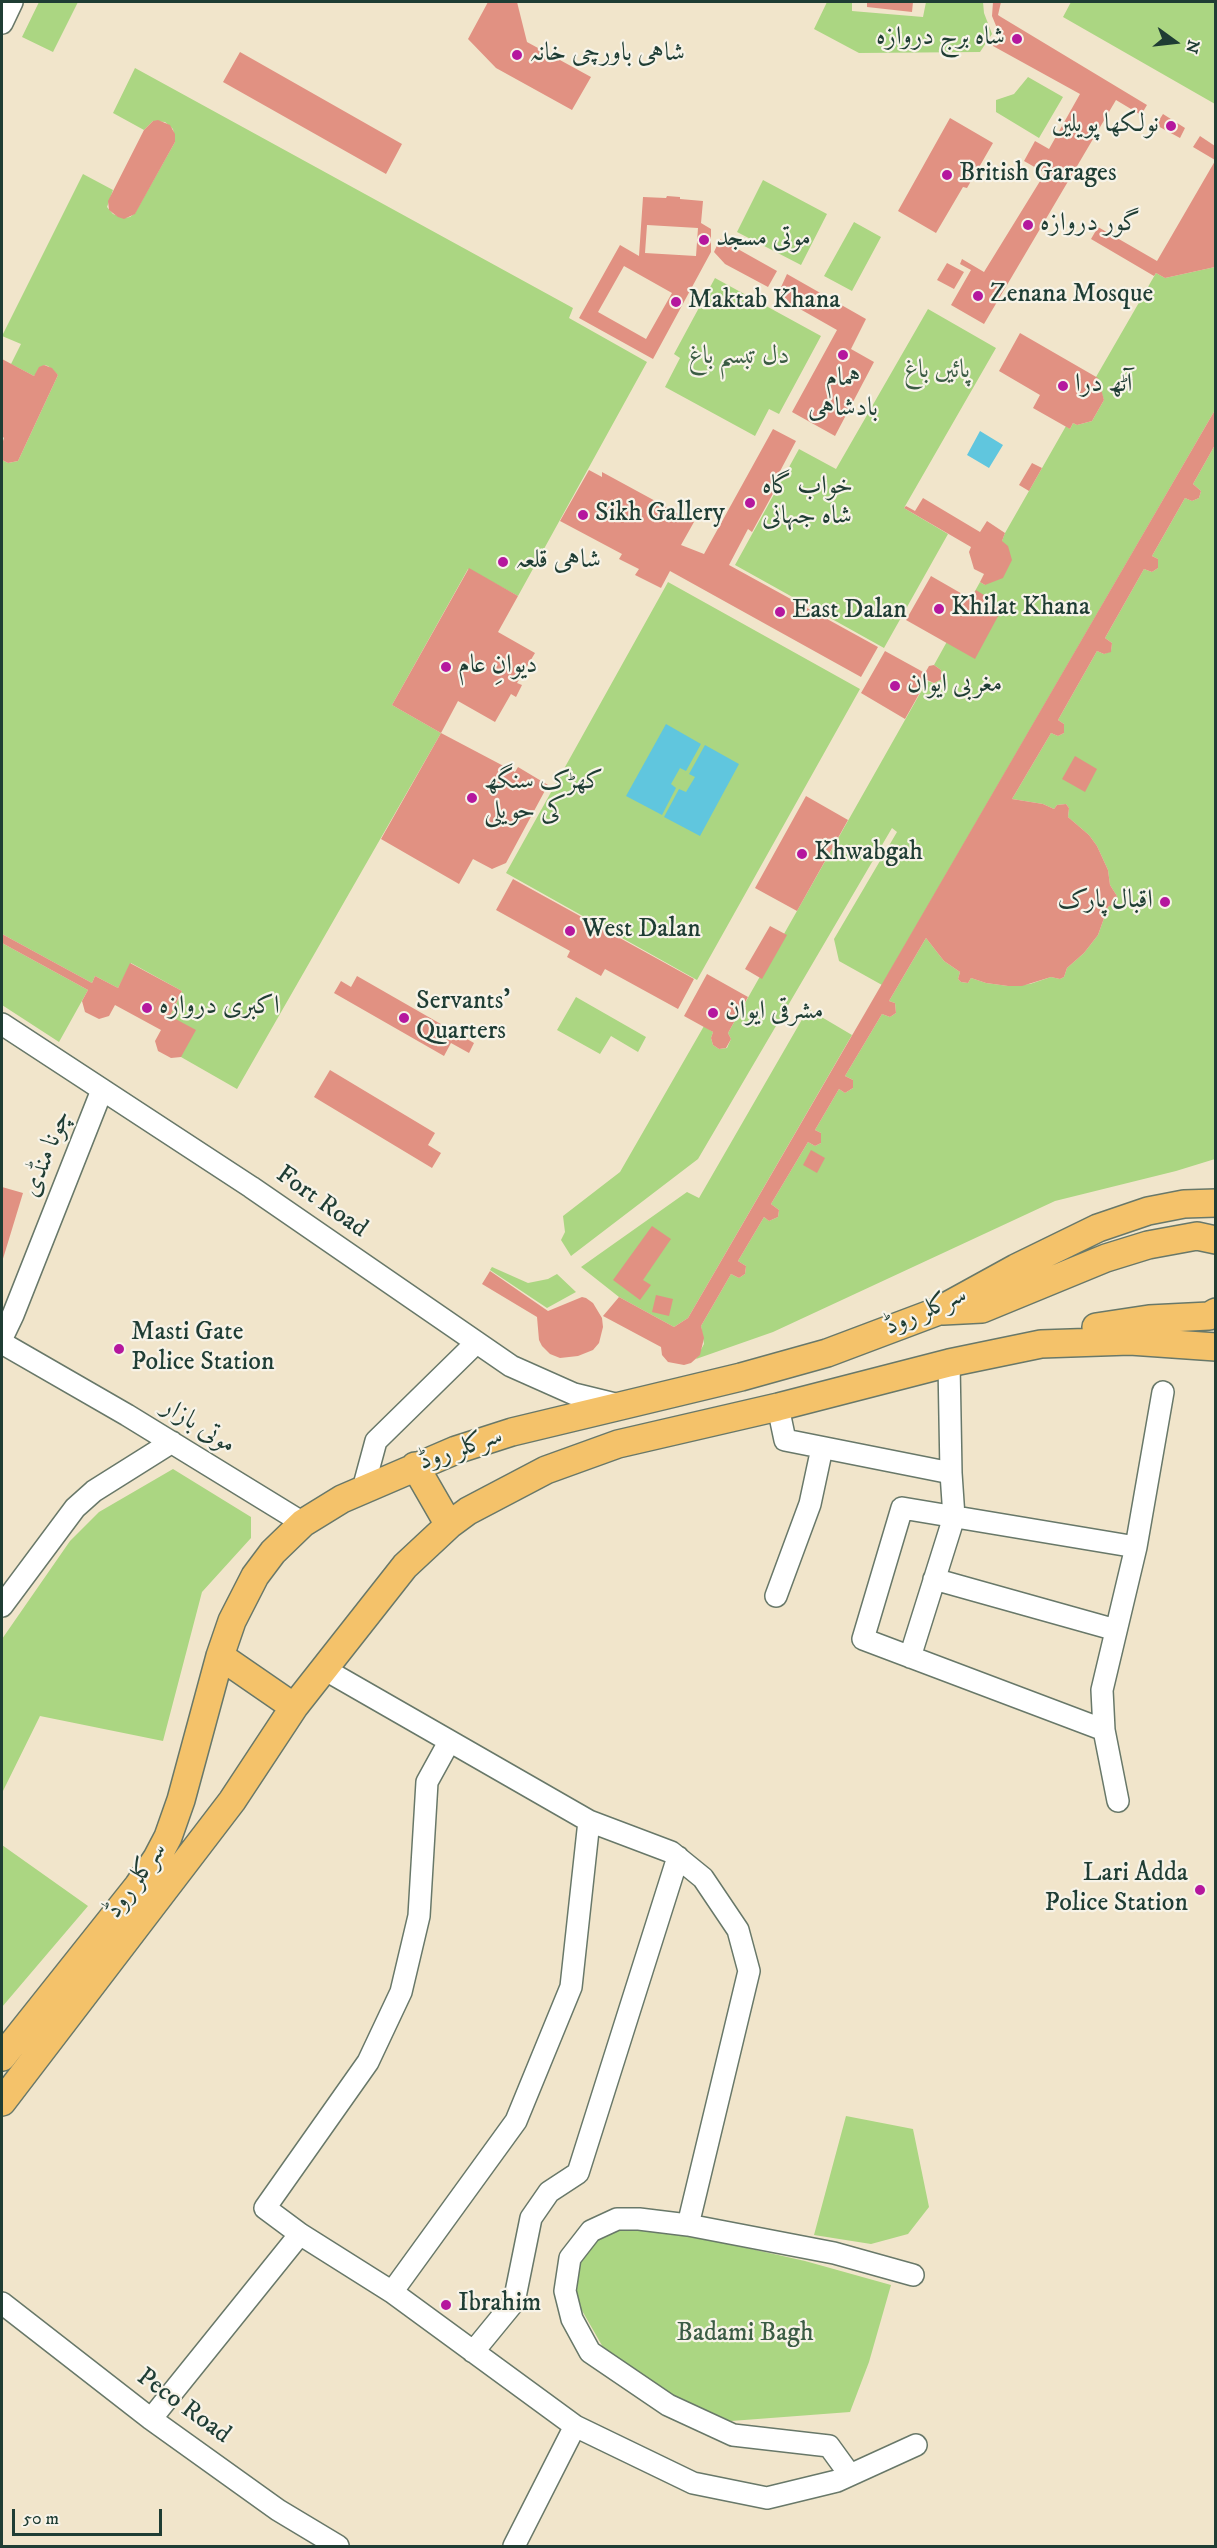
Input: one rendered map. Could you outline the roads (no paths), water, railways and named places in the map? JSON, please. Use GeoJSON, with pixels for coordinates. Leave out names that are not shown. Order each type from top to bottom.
{"type":"FeatureCollection","features":[{"type":"Feature","properties":{"kind":"main road","name":"سرکلر روڈ"},"geometry":{"type":"LineString","coordinates":[[2,2057],[158,1858],[168,1838],[181,1800],[220,1656],[232,1621],[255,1576],[273,1552],[303,1523],[342,1499],[415,1466],[512,1432],[741,1377],[827,1353],[936,1312],[1016,1268],[1098,1228],[1148,1211],[1184,1204],[1215,1203]]}},
{"type":"Feature","properties":{"kind":"main road"},"geometry":{"type":"LineString","coordinates":[[936,1312],[982,1309],[1024,1294],[1106,1258],[1148,1245],[1197,1236],[1215,1240]]}},
{"type":"Feature","properties":{"kind":"main road"},"geometry":{"type":"LineString","coordinates":[[1041,1344],[1102,1326],[1159,1318],[1209,1316],[1215,1312]]}},
{"type":"Feature","properties":{"kind":"main road","name":"سرکلر روڈ"},"geometry":{"type":"LineString","coordinates":[[2,2102],[232,1801],[294,1707],[405,1566],[449,1525],[516,1484],[581,1456],[618,1444],[778,1407],[949,1363],[1041,1344],[1130,1341],[1215,1347]]}},
{"type":"Feature","properties":{"kind":"main road"},"geometry":{"type":"LineString","coordinates":[[415,1466],[449,1525]]}},
{"type":"Feature","properties":{"kind":"main road"},"geometry":{"type":"LineString","coordinates":[[220,1656],[294,1707]]}},
{"type":"Feature","properties":{"kind":"street"},"geometry":{"type":"LineString","coordinates":[[2,23],[12,2]]}},
{"type":"Feature","properties":{"kind":"street","name":"Fort Road"},"geometry":{"type":"LineString","coordinates":[[2,1024],[251,1187],[511,1366],[574,1394],[620,1405]]}},
{"type":"Feature","properties":{"kind":"street","name":"چونا منڈی"},"geometry":{"type":"LineString","coordinates":[[2,1338],[102,1090]]}},
{"type":"Feature","properties":{"kind":"street","name":"موتی بازار"},"geometry":{"type":"LineString","coordinates":[[2,1343],[172,1442],[303,1523]]}},
{"type":"Feature","properties":{"kind":"street"},"geometry":{"type":"LineString","coordinates":[[363,1489],[376,1441],[476,1343]]}},
{"type":"Feature","properties":{"kind":"street"},"geometry":{"type":"LineString","coordinates":[[910,1657],[954,1517],[949,1363]]}},
{"type":"Feature","properties":{"kind":"street"},"geometry":{"type":"LineString","coordinates":[[1118,1801],[1104,1730],[1102,1690],[1136,1547],[1163,1392]]}},
{"type":"Feature","properties":{"kind":"street"},"geometry":{"type":"LineString","coordinates":[[778,1407],[785,1440],[951,1473]]}},
{"type":"Feature","properties":{"kind":"street"},"geometry":{"type":"LineString","coordinates":[[2,1606],[75,1508],[94,1491],[172,1442]]}},
{"type":"Feature","properties":{"kind":"street"},"geometry":{"type":"LineString","coordinates":[[776,1596],[810,1504],[822,1448]]}},
{"type":"Feature","properties":{"kind":"street"},"geometry":{"type":"LineString","coordinates":[[1104,1730],[863,1639],[902,1508],[1136,1547]]}},
{"type":"Feature","properties":{"kind":"street"},"geometry":{"type":"LineString","coordinates":[[934,1579],[1116,1630]]}},
{"type":"Feature","properties":{"kind":"street"},"geometry":{"type":"LineString","coordinates":[[324,1669],[589,1821],[671,1851],[703,1878],[738,1930],[749,1971],[688,2225]]}},
{"type":"Feature","properties":{"kind":"street"},"geometry":{"type":"LineString","coordinates":[[449,1742],[427,1782],[419,1916],[401,1992],[368,2062],[265,2208],[300,2234],[392,2292],[575,2426],[693,2483],[767,2498],[837,2481],[916,2445]]}},
{"type":"Feature","properties":{"kind":"street"},"geometry":{"type":"LineString","coordinates":[[392,2292],[516,2121],[571,1987],[589,1821]]}},
{"type":"Feature","properties":{"kind":"street"},"geometry":{"type":"LineString","coordinates":[[473,2352],[514,2302],[531,2218],[549,2192],[578,2174],[678,1857]]}},
{"type":"Feature","properties":{"kind":"street"},"geometry":{"type":"LineString","coordinates":[[850,2475],[830,2446],[733,2435],[668,2405],[590,2352],[573,2319],[565,2291],[570,2258],[591,2231],[617,2219],[688,2225],[834,2253],[913,2275]]}},
{"type":"Feature","properties":{"kind":"street"},"geometry":{"type":"LineString","coordinates":[[151,2419],[300,2234]]}},
{"type":"Feature","properties":{"kind":"street","name":"Peco Road"},"geometry":{"type":"LineString","coordinates":[[2,2303],[151,2419],[278,2510],[338,2547]]}},
{"type":"Feature","properties":{"kind":"street"},"geometry":{"type":"LineString","coordinates":[[514,2547],[575,2426]]}},
{"type":"Feature","properties":{"kind":"water"},"geometry":{"type":"Polygon","coordinates":[[[980,431],[1003,445],[989,468],[967,455],[980,431]]]}},
{"type":"Feature","properties":{"kind":"water"},"geometry":{"type":"Polygon","coordinates":[[[666,724],[701,744],[686,771],[680,768],[671,784],[676,788],[662,815],[626,796],[666,724]]]}},
{"type":"Feature","properties":{"kind":"water"},"geometry":{"type":"Polygon","coordinates":[[[705,745],[739,764],[700,836],[664,817],[679,789],[686,792],[695,777],[689,774],[705,745]]]}},
{"type":"Feature","properties":{"kind":"place","name":"شاہ برج دروازہ"},"geometry":{"type":"Point","coordinates":[1017,39]}},
{"type":"Feature","properties":{"kind":"place","name":"شاہی باورچی خانہ"},"geometry":{"type":"Point","coordinates":[517,55]}},
{"type":"Feature","properties":{"kind":"place","name":"نولکھا پویلین"},"geometry":{"type":"Point","coordinates":[1171,126]}},
{"type":"Feature","properties":{"kind":"place","name":"British Garages"},"geometry":{"type":"Point","coordinates":[947,175]}},
{"type":"Feature","properties":{"kind":"place","name":"گور دروازہ"},"geometry":{"type":"Point","coordinates":[1028,225]}},
{"type":"Feature","properties":{"kind":"place","name":"موتی مسجد"},"geometry":{"type":"Point","coordinates":[704,240]}},
{"type":"Feature","properties":{"kind":"place","name":"Zenana Mosque"},"geometry":{"type":"Point","coordinates":[978,296]}},
{"type":"Feature","properties":{"kind":"place","name":"Maktab Khana"},"geometry":{"type":"Point","coordinates":[676,302]}},
{"type":"Feature","properties":{"kind":"place","name":"ہمام بادشاہی"},"geometry":{"type":"Point","coordinates":[843,355]}},
{"type":"Feature","properties":{"kind":"place","name":"آٹھ درا"},"geometry":{"type":"Point","coordinates":[1063,386]}},
{"type":"Feature","properties":{"kind":"place","name":"خواب گاہ شاہ جہانی"},"geometry":{"type":"Point","coordinates":[750,503]}},
{"type":"Feature","properties":{"kind":"place","name":"Sikh Gallery"},"geometry":{"type":"Point","coordinates":[583,515]}},
{"type":"Feature","properties":{"kind":"place","name":"شاہی قلعہ"},"geometry":{"type":"Point","coordinates":[503,562]}},
{"type":"Feature","properties":{"kind":"place","name":"Khilat Khana"},"geometry":{"type":"Point","coordinates":[939,609]}},
{"type":"Feature","properties":{"kind":"place","name":"East Dalan"},"geometry":{"type":"Point","coordinates":[780,612]}},
{"type":"Feature","properties":{"kind":"place","name":"دیوانِ عام"},"geometry":{"type":"Point","coordinates":[446,667]}},
{"type":"Feature","properties":{"kind":"place","name":"مغربی ایوان"},"geometry":{"type":"Point","coordinates":[895,686]}},
{"type":"Feature","properties":{"kind":"place","name":"کھڑک سنگھ کی حویلی"},"geometry":{"type":"Point","coordinates":[472,798]}},
{"type":"Feature","properties":{"kind":"place","name":"Khwabgah"},"geometry":{"type":"Point","coordinates":[802,854]}},
{"type":"Feature","properties":{"kind":"place","name":"اقبال پارک"},"geometry":{"type":"Point","coordinates":[1165,902]}},
{"type":"Feature","properties":{"kind":"place","name":"West Dalan"},"geometry":{"type":"Point","coordinates":[570,931]}},
{"type":"Feature","properties":{"kind":"place","name":"اکبری دروازہ"},"geometry":{"type":"Point","coordinates":[147,1008]}},
{"type":"Feature","properties":{"kind":"place","name":"مشرقی ایوان"},"geometry":{"type":"Point","coordinates":[713,1013]}},
{"type":"Feature","properties":{"kind":"place","name":"Servants' Quarters"},"geometry":{"type":"Point","coordinates":[404,1018]}},
{"type":"Feature","properties":{"kind":"place","name":"Masti Gate Police Station"},"geometry":{"type":"Point","coordinates":[119,1349]}},
{"type":"Feature","properties":{"kind":"place","name":"Lari Adda Police Station"},"geometry":{"type":"Point","coordinates":[1200,1890]}},
{"type":"Feature","properties":{"kind":"place","name":"Ibrahim"},"geometry":{"type":"Point","coordinates":[446,2305]}},
{"type":"Feature","properties":{"kind":"park label","name":"دل تبسم باغ"},"geometry":{"type":"Point","coordinates":[739,358]}},
{"type":"Feature","properties":{"kind":"park label","name":"پائیں باغ"},"geometry":{"type":"Point","coordinates":[937,372]}},
{"type":"Feature","properties":{"kind":"park label","name":"Badami Bagh"},"geometry":{"type":"Point","coordinates":[745,2335]}}]}
